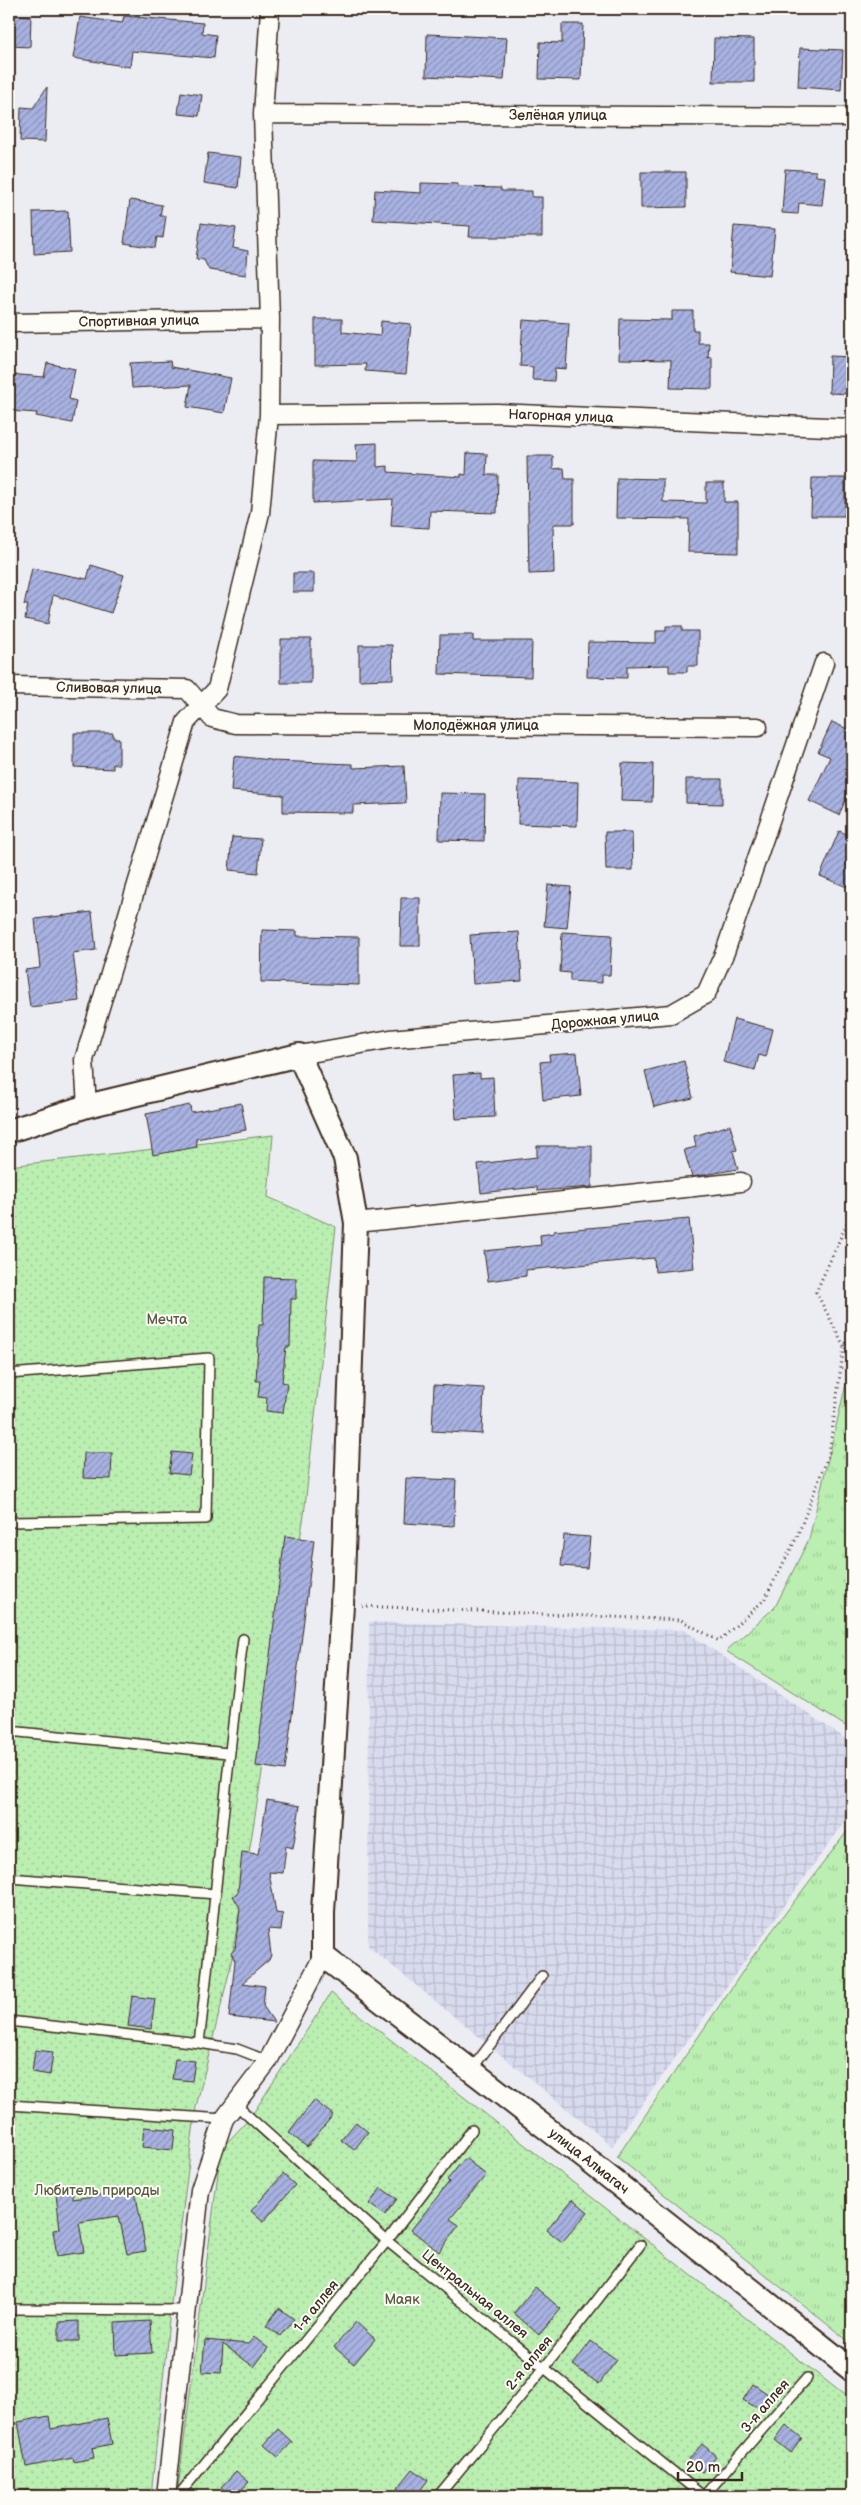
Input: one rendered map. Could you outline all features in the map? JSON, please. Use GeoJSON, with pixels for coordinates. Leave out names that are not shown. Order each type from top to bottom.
{"type":"FeatureCollection","features":[{"type":"Feature","properties":{"kind":"street"},"geometry":{"type":"LineString","coordinates":[[87,1106],[84,1060],[186,722],[217,689],[260,513],[269,415],[270,319],[263,114],[270,9]]}},
{"type":"Feature","properties":{"kind":"street","name":"Зелёная улица"},"geometry":{"type":"LineString","coordinates":[[263,114],[852,117]]}},
{"type":"Feature","properties":{"kind":"street","name":"Спортивная улица"},"geometry":{"type":"LineString","coordinates":[[9,323],[270,319]]}},
{"type":"Feature","properties":{"kind":"street","name":"Нагорная улица"},"geometry":{"type":"LineString","coordinates":[[269,415],[497,413],[852,428]]}},
{"type":"Feature","properties":{"kind":"street","name":"Дорожная улица"},"geometry":{"type":"LineString","coordinates":[[299,1055],[390,1039],[672,1014],[706,994],[724,952],[824,663]]}},
{"type":"Feature","properties":{"kind":"street","name":"Сливовая улица"},"geometry":{"type":"LineString","coordinates":[[9,686],[187,689],[201,705]]}},
{"type":"Feature","properties":{"kind":"street","name":"Молодёжная улица"},"geometry":{"type":"LineString","coordinates":[[201,705],[212,718],[236,724],[758,727]]}},
{"type":"Feature","properties":{"kind":"street"},"geometry":{"type":"LineString","coordinates":[[9,1130],[87,1106],[299,1055],[345,1158],[356,1223],[342,1605],[323,1912],[323,1956],[268,2061],[224,2119],[200,2190],[189,2310],[166,2496]]}},
{"type":"Feature","properties":{"kind":"street"},"geometry":{"type":"LineString","coordinates":[[356,1223],[741,1182]]}},
{"type":"Feature","properties":{"kind":"street","name":"улица Алмагач"},"geometry":{"type":"LineString","coordinates":[[323,1956],[585,2158],[852,2370]]}},
{"type":"Feature","properties":{"kind":"lane"},"geometry":{"type":"LineString","coordinates":[[9,1374],[210,1358],[206,1519],[9,1522]]}},
{"type":"Feature","properties":{"kind":"lane"},"geometry":{"type":"LineString","coordinates":[[199,2043],[216,1894],[228,1753],[243,1638]]}},
{"type":"Feature","properties":{"kind":"lane"},"geometry":{"type":"LineString","coordinates":[[9,1731],[228,1753]]}},
{"type":"Feature","properties":{"kind":"lane"},"geometry":{"type":"LineString","coordinates":[[9,1878],[216,1894]]}},
{"type":"Feature","properties":{"kind":"lane"},"geometry":{"type":"LineString","coordinates":[[471,2070],[542,1976]]}},
{"type":"Feature","properties":{"kind":"lane"},"geometry":{"type":"LineString","coordinates":[[9,2021],[199,2043],[237,2049],[268,2061]]}},
{"type":"Feature","properties":{"kind":"lane","name":"Центральная аллея"},"geometry":{"type":"LineString","coordinates":[[236,2104],[387,2241],[704,2496]]}},
{"type":"Feature","properties":{"kind":"lane"},"geometry":{"type":"LineString","coordinates":[[9,2105],[224,2119]]}},
{"type":"Feature","properties":{"kind":"lane","name":"1-я аллея"},"geometry":{"type":"LineString","coordinates":[[178,2496],[387,2241],[472,2130]]}},
{"type":"Feature","properties":{"kind":"lane","name":"2-я аллея"},"geometry":{"type":"LineString","coordinates":[[438,2496],[545,2367],[640,2245]]}},
{"type":"Feature","properties":{"kind":"lane"},"geometry":{"type":"LineString","coordinates":[[9,2309],[189,2310]]}},
{"type":"Feature","properties":{"kind":"lane","name":"3-я аллея"},"geometry":{"type":"LineString","coordinates":[[704,2496],[807,2378]]}},
{"type":"Feature","properties":{"kind":"lane"},"geometry":{"type":"LineString","coordinates":[[9,2495],[51,2496]]}},
{"type":"Feature","properties":{"kind":"path"},"geometry":{"type":"LineString","coordinates":[[844,1346],[816,1292],[852,1212]]}},
{"type":"Feature","properties":{"kind":"path"},"geometry":{"type":"LineString","coordinates":[[342,1605],[681,1620],[719,1641],[764,1600],[797,1537],[829,1453],[844,1346],[852,1336]]}},
{"type":"Feature","properties":{"kind":"shaded area"},"geometry":{"type":"Polygon","coordinates":[[[369,1622],[684,1630],[852,1743],[852,1812],[612,2146],[368,1946],[369,1622]]]}},
{"type":"Feature","properties":{"kind":"green space","name":"Мечта"},"geometry":{"type":"Polygon","coordinates":[[[273,1135],[268,1197],[336,1227],[304,1515],[230,1969],[196,2107],[170,2311],[151,2496],[9,2496],[9,1166],[273,1135]]]}},
{"type":"Feature","properties":{"kind":"green space"},"geometry":{"type":"Polygon","coordinates":[[[852,1359],[852,1730],[726,1651],[775,1607],[809,1539],[852,1359]]]}},
{"type":"Feature","properties":{"kind":"green space"},"geometry":{"type":"Polygon","coordinates":[[[852,1825],[852,2344],[617,2157],[753,1956],[852,1825]]]}},
{"type":"Feature","properties":{"kind":"green space","name":"Маяк"},"geometry":{"type":"Polygon","coordinates":[[[331,1993],[852,2401],[852,2496],[177,2496],[221,2149],[250,2118],[331,1993]]]}},
{"type":"Feature","properties":{"kind":"building"},"geometry":{"type":"Polygon","coordinates":[[[9,15],[31,16],[30,47],[9,46],[9,15]]]}},
{"type":"Feature","properties":{"kind":"building"},"geometry":{"type":"Polygon","coordinates":[[[124,16],[203,23],[202,33],[216,35],[214,58],[132,51],[130,67],[73,58],[80,17],[122,23],[124,16]]]}},
{"type":"Feature","properties":{"kind":"building"},"geometry":{"type":"Polygon","coordinates":[[[562,24],[583,24],[581,80],[539,79],[540,42],[562,43],[562,24]]]}},
{"type":"Feature","properties":{"kind":"building"},"geometry":{"type":"Polygon","coordinates":[[[427,34],[507,38],[504,80],[426,76],[427,34]]]}},
{"type":"Feature","properties":{"kind":"building"},"geometry":{"type":"Polygon","coordinates":[[[714,38],[754,39],[754,82],[713,82],[714,38]]]}},
{"type":"Feature","properties":{"kind":"building"},"geometry":{"type":"Polygon","coordinates":[[[800,48],[843,50],[841,90],[798,87],[800,48]]]}},
{"type":"Feature","properties":{"kind":"building"},"geometry":{"type":"Polygon","coordinates":[[[47,87],[45,142],[20,141],[21,107],[33,108],[47,87]]]}},
{"type":"Feature","properties":{"kind":"building"},"geometry":{"type":"Polygon","coordinates":[[[181,92],[202,95],[199,116],[178,114],[181,92]]]}},
{"type":"Feature","properties":{"kind":"building"},"geometry":{"type":"Polygon","coordinates":[[[208,153],[241,157],[238,188],[204,183],[208,153]]]}},
{"type":"Feature","properties":{"kind":"building"},"geometry":{"type":"Polygon","coordinates":[[[785,169],[816,171],[816,176],[825,177],[822,205],[799,203],[798,214],[782,213],[785,169]]]}},
{"type":"Feature","properties":{"kind":"building"},"geometry":{"type":"Polygon","coordinates":[[[641,172],[686,172],[686,207],[641,208],[641,172]]]}},
{"type":"Feature","properties":{"kind":"building"},"geometry":{"type":"Polygon","coordinates":[[[421,183],[458,184],[458,187],[501,188],[501,191],[532,191],[532,197],[542,197],[542,237],[469,237],[470,226],[373,220],[375,190],[421,193],[421,183]]]}},
{"type":"Feature","properties":{"kind":"building"},"geometry":{"type":"Polygon","coordinates":[[[130,200],[162,205],[160,216],[166,216],[163,238],[157,237],[155,248],[124,243],[130,200]]]}},
{"type":"Feature","properties":{"kind":"building"},"geometry":{"type":"Polygon","coordinates":[[[68,211],[70,252],[34,254],[33,212],[68,211]]]}},
{"type":"Feature","properties":{"kind":"building"},"geometry":{"type":"Polygon","coordinates":[[[201,223],[236,228],[233,248],[248,251],[246,275],[209,270],[204,260],[196,259],[201,223]]]}},
{"type":"Feature","properties":{"kind":"building"},"geometry":{"type":"Polygon","coordinates":[[[734,226],[775,229],[770,276],[730,272],[734,226]]]}},
{"type":"Feature","properties":{"kind":"building"},"geometry":{"type":"Polygon","coordinates":[[[672,311],[693,311],[693,330],[698,330],[698,343],[709,343],[708,358],[712,357],[712,389],[670,388],[671,360],[619,359],[620,319],[672,320],[672,311]]]}},
{"type":"Feature","properties":{"kind":"building"},"geometry":{"type":"Polygon","coordinates":[[[315,319],[342,319],[342,332],[380,336],[381,321],[411,324],[406,374],[365,371],[366,364],[315,365],[315,319]]]}},
{"type":"Feature","properties":{"kind":"building"},"geometry":{"type":"Polygon","coordinates":[[[523,320],[569,323],[566,369],[555,368],[554,381],[532,380],[533,367],[520,366],[523,320]]]}},
{"type":"Feature","properties":{"kind":"building"},"geometry":{"type":"Polygon","coordinates":[[[830,356],[852,357],[852,394],[829,393],[830,356]]]}},
{"type":"Feature","properties":{"kind":"building"},"geometry":{"type":"Polygon","coordinates":[[[170,361],[171,367],[231,378],[224,413],[187,407],[191,385],[132,388],[130,363],[170,361]]]}},
{"type":"Feature","properties":{"kind":"building"},"geometry":{"type":"Polygon","coordinates":[[[47,363],[75,369],[69,399],[76,401],[72,423],[36,416],[37,413],[9,411],[9,374],[44,377],[47,363]]]}},
{"type":"Feature","properties":{"kind":"building"},"geometry":{"type":"Polygon","coordinates":[[[377,443],[377,467],[388,466],[388,472],[461,477],[461,474],[466,475],[467,453],[487,454],[486,475],[498,475],[497,513],[430,511],[429,528],[391,526],[393,499],[313,503],[313,461],[357,462],[356,444],[377,443]]]}},
{"type":"Feature","properties":{"kind":"building"},"geometry":{"type":"Polygon","coordinates":[[[527,456],[553,456],[553,469],[564,468],[565,479],[574,479],[574,524],[553,524],[554,573],[529,574],[527,456]]]}},
{"type":"Feature","properties":{"kind":"building"},"geometry":{"type":"Polygon","coordinates":[[[617,478],[663,479],[663,502],[706,503],[706,483],[724,483],[724,502],[738,502],[738,553],[688,552],[689,519],[616,518],[617,478]]]}},
{"type":"Feature","properties":{"kind":"building"},"geometry":{"type":"Polygon","coordinates":[[[812,478],[845,478],[845,516],[811,516],[812,478]]]}},
{"type":"Feature","properties":{"kind":"building"},"geometry":{"type":"Polygon","coordinates":[[[91,565],[124,575],[111,613],[53,595],[48,624],[25,619],[28,605],[24,605],[32,568],[87,579],[91,565]]]}},
{"type":"Feature","properties":{"kind":"building"},"geometry":{"type":"Polygon","coordinates":[[[293,573],[314,573],[314,592],[293,592],[293,573]]]}},
{"type":"Feature","properties":{"kind":"building"},"geometry":{"type":"Polygon","coordinates":[[[666,626],[682,626],[682,631],[698,631],[698,666],[687,666],[687,672],[669,672],[669,665],[627,666],[627,678],[587,677],[588,642],[656,643],[656,631],[666,631],[666,626]]]}},
{"type":"Feature","properties":{"kind":"building"},"geometry":{"type":"Polygon","coordinates":[[[440,635],[473,635],[473,641],[532,641],[531,677],[439,674],[440,635]]]}},
{"type":"Feature","properties":{"kind":"building"},"geometry":{"type":"Polygon","coordinates":[[[281,639],[311,639],[311,683],[281,683],[281,639]]]}},
{"type":"Feature","properties":{"kind":"building"},"geometry":{"type":"Polygon","coordinates":[[[359,645],[392,645],[393,679],[359,680],[359,645]]]}},
{"type":"Feature","properties":{"kind":"building"},"geometry":{"type":"Polygon","coordinates":[[[832,722],[852,731],[852,785],[839,815],[809,801],[830,757],[818,752],[832,722]]]}},
{"type":"Feature","properties":{"kind":"building"},"geometry":{"type":"Polygon","coordinates":[[[74,733],[113,733],[113,738],[119,738],[119,764],[113,764],[113,769],[74,767],[74,733]]]}},
{"type":"Feature","properties":{"kind":"building"},"geometry":{"type":"Polygon","coordinates":[[[234,756],[271,761],[353,764],[353,768],[404,766],[406,803],[353,805],[353,813],[283,812],[283,795],[231,791],[234,756]]]}},
{"type":"Feature","properties":{"kind":"building"},"geometry":{"type":"Polygon","coordinates":[[[622,763],[653,764],[652,802],[621,801],[622,763]]]}},
{"type":"Feature","properties":{"kind":"building"},"geometry":{"type":"Polygon","coordinates":[[[686,779],[722,779],[722,804],[686,803],[686,779]]]}},
{"type":"Feature","properties":{"kind":"building"},"geometry":{"type":"Polygon","coordinates":[[[519,780],[578,782],[577,826],[518,824],[519,780]]]}},
{"type":"Feature","properties":{"kind":"building"},"geometry":{"type":"Polygon","coordinates":[[[440,793],[485,794],[484,841],[439,840],[440,793]]]}},
{"type":"Feature","properties":{"kind":"building"},"geometry":{"type":"Polygon","coordinates":[[[839,831],[852,836],[852,889],[820,876],[839,831]]]}},
{"type":"Feature","properties":{"kind":"building"},"geometry":{"type":"Polygon","coordinates":[[[605,832],[632,832],[633,870],[606,870],[605,832]]]}},
{"type":"Feature","properties":{"kind":"building"},"geometry":{"type":"Polygon","coordinates":[[[232,837],[261,839],[258,873],[229,870],[232,837]]]}},
{"type":"Feature","properties":{"kind":"building"},"geometry":{"type":"Polygon","coordinates":[[[548,885],[571,887],[567,928],[544,926],[548,885]]]}},
{"type":"Feature","properties":{"kind":"building"},"geometry":{"type":"Polygon","coordinates":[[[401,898],[420,898],[420,946],[400,946],[401,898]]]}},
{"type":"Feature","properties":{"kind":"building"},"geometry":{"type":"Polygon","coordinates":[[[92,912],[96,950],[73,953],[79,1001],[30,1007],[25,970],[40,968],[35,919],[92,912]]]}},
{"type":"Feature","properties":{"kind":"building"},"geometry":{"type":"Polygon","coordinates":[[[262,930],[297,931],[297,936],[359,937],[359,985],[261,982],[262,930]]]}},
{"type":"Feature","properties":{"kind":"building"},"geometry":{"type":"Polygon","coordinates":[[[519,932],[522,981],[473,984],[470,935],[519,932]]]}},
{"type":"Feature","properties":{"kind":"building"},"geometry":{"type":"Polygon","coordinates":[[[562,932],[612,935],[610,975],[602,975],[602,983],[570,981],[570,973],[560,972],[562,932]]]}},
{"type":"Feature","properties":{"kind":"building"},"geometry":{"type":"Polygon","coordinates":[[[734,1019],[773,1029],[766,1057],[759,1055],[755,1070],[723,1062],[734,1019]]]}},
{"type":"Feature","properties":{"kind":"building"},"geometry":{"type":"Polygon","coordinates":[[[577,1053],[581,1096],[543,1100],[540,1062],[550,1061],[549,1055],[577,1053]]]}},
{"type":"Feature","properties":{"kind":"building"},"geometry":{"type":"Polygon","coordinates":[[[684,1061],[693,1098],[654,1107],[645,1071],[684,1061]]]}},
{"type":"Feature","properties":{"kind":"building"},"geometry":{"type":"Polygon","coordinates":[[[480,1073],[480,1078],[493,1077],[495,1117],[456,1119],[453,1075],[480,1073]]]}},
{"type":"Feature","properties":{"kind":"building"},"geometry":{"type":"Polygon","coordinates":[[[241,1103],[246,1130],[196,1139],[197,1147],[153,1155],[146,1114],[190,1105],[191,1112],[241,1103]]]}},
{"type":"Feature","properties":{"kind":"building"},"geometry":{"type":"Polygon","coordinates":[[[730,1125],[737,1150],[733,1151],[738,1169],[692,1177],[684,1150],[696,1147],[694,1136],[730,1125]]]}},
{"type":"Feature","properties":{"kind":"building"},"geometry":{"type":"Polygon","coordinates":[[[537,1146],[592,1146],[592,1187],[537,1191],[537,1187],[481,1193],[478,1164],[537,1157],[537,1146]]]}},
{"type":"Feature","properties":{"kind":"building"},"geometry":{"type":"Polygon","coordinates":[[[689,1219],[694,1268],[655,1272],[654,1258],[526,1270],[526,1276],[488,1281],[484,1251],[541,1245],[540,1235],[554,1233],[553,1231],[689,1219]]]}},
{"type":"Feature","properties":{"kind":"building"},"geometry":{"type":"Polygon","coordinates":[[[264,1277],[296,1278],[296,1299],[291,1299],[290,1347],[286,1347],[282,1382],[287,1383],[283,1413],[266,1411],[267,1398],[258,1397],[260,1381],[256,1381],[259,1325],[263,1325],[264,1277]]]}},
{"type":"Feature","properties":{"kind":"building"},"geometry":{"type":"Polygon","coordinates":[[[434,1385],[484,1388],[482,1434],[432,1431],[434,1385]]]}},
{"type":"Feature","properties":{"kind":"building"},"geometry":{"type":"Polygon","coordinates":[[[172,1452],[192,1454],[189,1475],[169,1473],[172,1452]]]}},
{"type":"Feature","properties":{"kind":"building"},"geometry":{"type":"Polygon","coordinates":[[[84,1453],[112,1453],[111,1479],[83,1478],[84,1453]]]}},
{"type":"Feature","properties":{"kind":"building"},"geometry":{"type":"Polygon","coordinates":[[[406,1478],[456,1480],[454,1526],[404,1523],[406,1478]]]}},
{"type":"Feature","properties":{"kind":"building"},"geometry":{"type":"Polygon","coordinates":[[[564,1535],[590,1537],[587,1568],[561,1566],[564,1535]]]}},
{"type":"Feature","properties":{"kind":"building"},"geometry":{"type":"Polygon","coordinates":[[[285,1536],[314,1540],[285,1770],[256,1766],[285,1536]]]}},
{"type":"Feature","properties":{"kind":"building"},"geometry":{"type":"Polygon","coordinates":[[[267,1800],[300,1806],[293,1848],[286,1846],[283,1873],[269,1872],[276,1913],[283,1914],[281,1930],[268,1929],[271,1955],[269,1960],[242,1983],[265,1986],[263,2006],[274,2022],[229,2017],[235,1961],[231,1953],[235,1949],[240,1908],[233,1896],[238,1892],[242,1852],[258,1854],[267,1800]]]}},
{"type":"Feature","properties":{"kind":"building"},"geometry":{"type":"Polygon","coordinates":[[[132,1996],[155,1999],[151,2029],[128,2026],[132,1996]]]}},
{"type":"Feature","properties":{"kind":"building"},"geometry":{"type":"Polygon","coordinates":[[[35,2050],[53,2052],[50,2075],[32,2072],[35,2050]]]}},
{"type":"Feature","properties":{"kind":"building"},"geometry":{"type":"Polygon","coordinates":[[[175,2059],[195,2061],[192,2081],[172,2079],[175,2059]]]}},
{"type":"Feature","properties":{"kind":"building"},"geometry":{"type":"Polygon","coordinates":[[[314,2100],[333,2115],[307,2147],[289,2133],[314,2100]]]}},
{"type":"Feature","properties":{"kind":"building"},"geometry":{"type":"Polygon","coordinates":[[[356,2122],[368,2132],[354,2150],[341,2140],[356,2122]]]}},
{"type":"Feature","properties":{"kind":"building"},"geometry":{"type":"Polygon","coordinates":[[[144,2127],[175,2130],[173,2150],[142,2147],[144,2127]]]}},
{"type":"Feature","properties":{"kind":"building"},"geometry":{"type":"Polygon","coordinates":[[[465,2158],[486,2175],[450,2219],[459,2225],[439,2252],[411,2230],[449,2182],[447,2180],[465,2158]]]}},
{"type":"Feature","properties":{"kind":"building"},"geometry":{"type":"Polygon","coordinates":[[[283,2174],[295,2185],[263,2222],[251,2211],[283,2174]]]}},
{"type":"Feature","properties":{"kind":"building"},"geometry":{"type":"Polygon","coordinates":[[[381,2188],[397,2199],[385,2215],[369,2204],[381,2188]]]}},
{"type":"Feature","properties":{"kind":"building"},"geometry":{"type":"Polygon","coordinates":[[[135,2190],[146,2251],[127,2254],[119,2216],[79,2222],[84,2252],[57,2256],[53,2230],[60,2229],[56,2194],[73,2192],[73,2199],[135,2190]]]}},
{"type":"Feature","properties":{"kind":"building"},"geometry":{"type":"Polygon","coordinates":[[[573,2199],[588,2212],[562,2242],[547,2230],[573,2199]]]}},
{"type":"Feature","properties":{"kind":"building"},"geometry":{"type":"Polygon","coordinates":[[[535,2287],[561,2309],[539,2335],[514,2313],[535,2287]]]}},
{"type":"Feature","properties":{"kind":"building"},"geometry":{"type":"Polygon","coordinates":[[[279,2308],[294,2319],[280,2336],[266,2326],[279,2308]]]}},
{"type":"Feature","properties":{"kind":"building"},"geometry":{"type":"Polygon","coordinates":[[[79,2321],[79,2341],[59,2341],[59,2322],[79,2321]]]}},
{"type":"Feature","properties":{"kind":"building"},"geometry":{"type":"Polygon","coordinates":[[[150,2321],[152,2353],[116,2355],[115,2323],[150,2321]]]}},
{"type":"Feature","properties":{"kind":"building"},"geometry":{"type":"Polygon","coordinates":[[[356,2322],[375,2339],[354,2364],[334,2347],[356,2322]]]}},
{"type":"Feature","properties":{"kind":"building"},"geometry":{"type":"Polygon","coordinates":[[[254,2337],[268,2348],[254,2367],[223,2344],[221,2373],[202,2372],[205,2340],[248,2344],[254,2337]]]}},
{"type":"Feature","properties":{"kind":"building"},"geometry":{"type":"Polygon","coordinates":[[[591,2341],[617,2360],[599,2384],[573,2365],[591,2341]]]}},
{"type":"Feature","properties":{"kind":"building"},"geometry":{"type":"Polygon","coordinates":[[[753,2384],[768,2394],[759,2409],[743,2400],[753,2384]]]}},
{"type":"Feature","properties":{"kind":"building"},"geometry":{"type":"Polygon","coordinates":[[[49,2416],[51,2429],[107,2418],[112,2444],[92,2448],[94,2458],[74,2462],[73,2458],[26,2467],[18,2422],[49,2416]]]}},
{"type":"Feature","properties":{"kind":"building"},"geometry":{"type":"Polygon","coordinates":[[[786,2425],[802,2438],[791,2453],[775,2440],[786,2425]]]}},
{"type":"Feature","properties":{"kind":"building"},"geometry":{"type":"Polygon","coordinates":[[[278,2429],[292,2442],[278,2457],[264,2445],[278,2429]]]}},
{"type":"Feature","properties":{"kind":"building"},"geometry":{"type":"Polygon","coordinates":[[[702,2444],[716,2456],[702,2472],[688,2460],[702,2444]]]}},
{"type":"Feature","properties":{"kind":"building"},"geometry":{"type":"Polygon","coordinates":[[[413,2469],[428,2480],[416,2496],[406,2496],[397,2489],[413,2469]]]}},
{"type":"Feature","properties":{"kind":"building"},"geometry":{"type":"Polygon","coordinates":[[[236,2471],[249,2482],[236,2496],[231,2496],[221,2487],[236,2471]]]}},
{"type":"Feature","properties":{"kind":"park label","name":"Любитель природы"},"geometry":{"type":"Point","coordinates":[97,2190]}}]}
